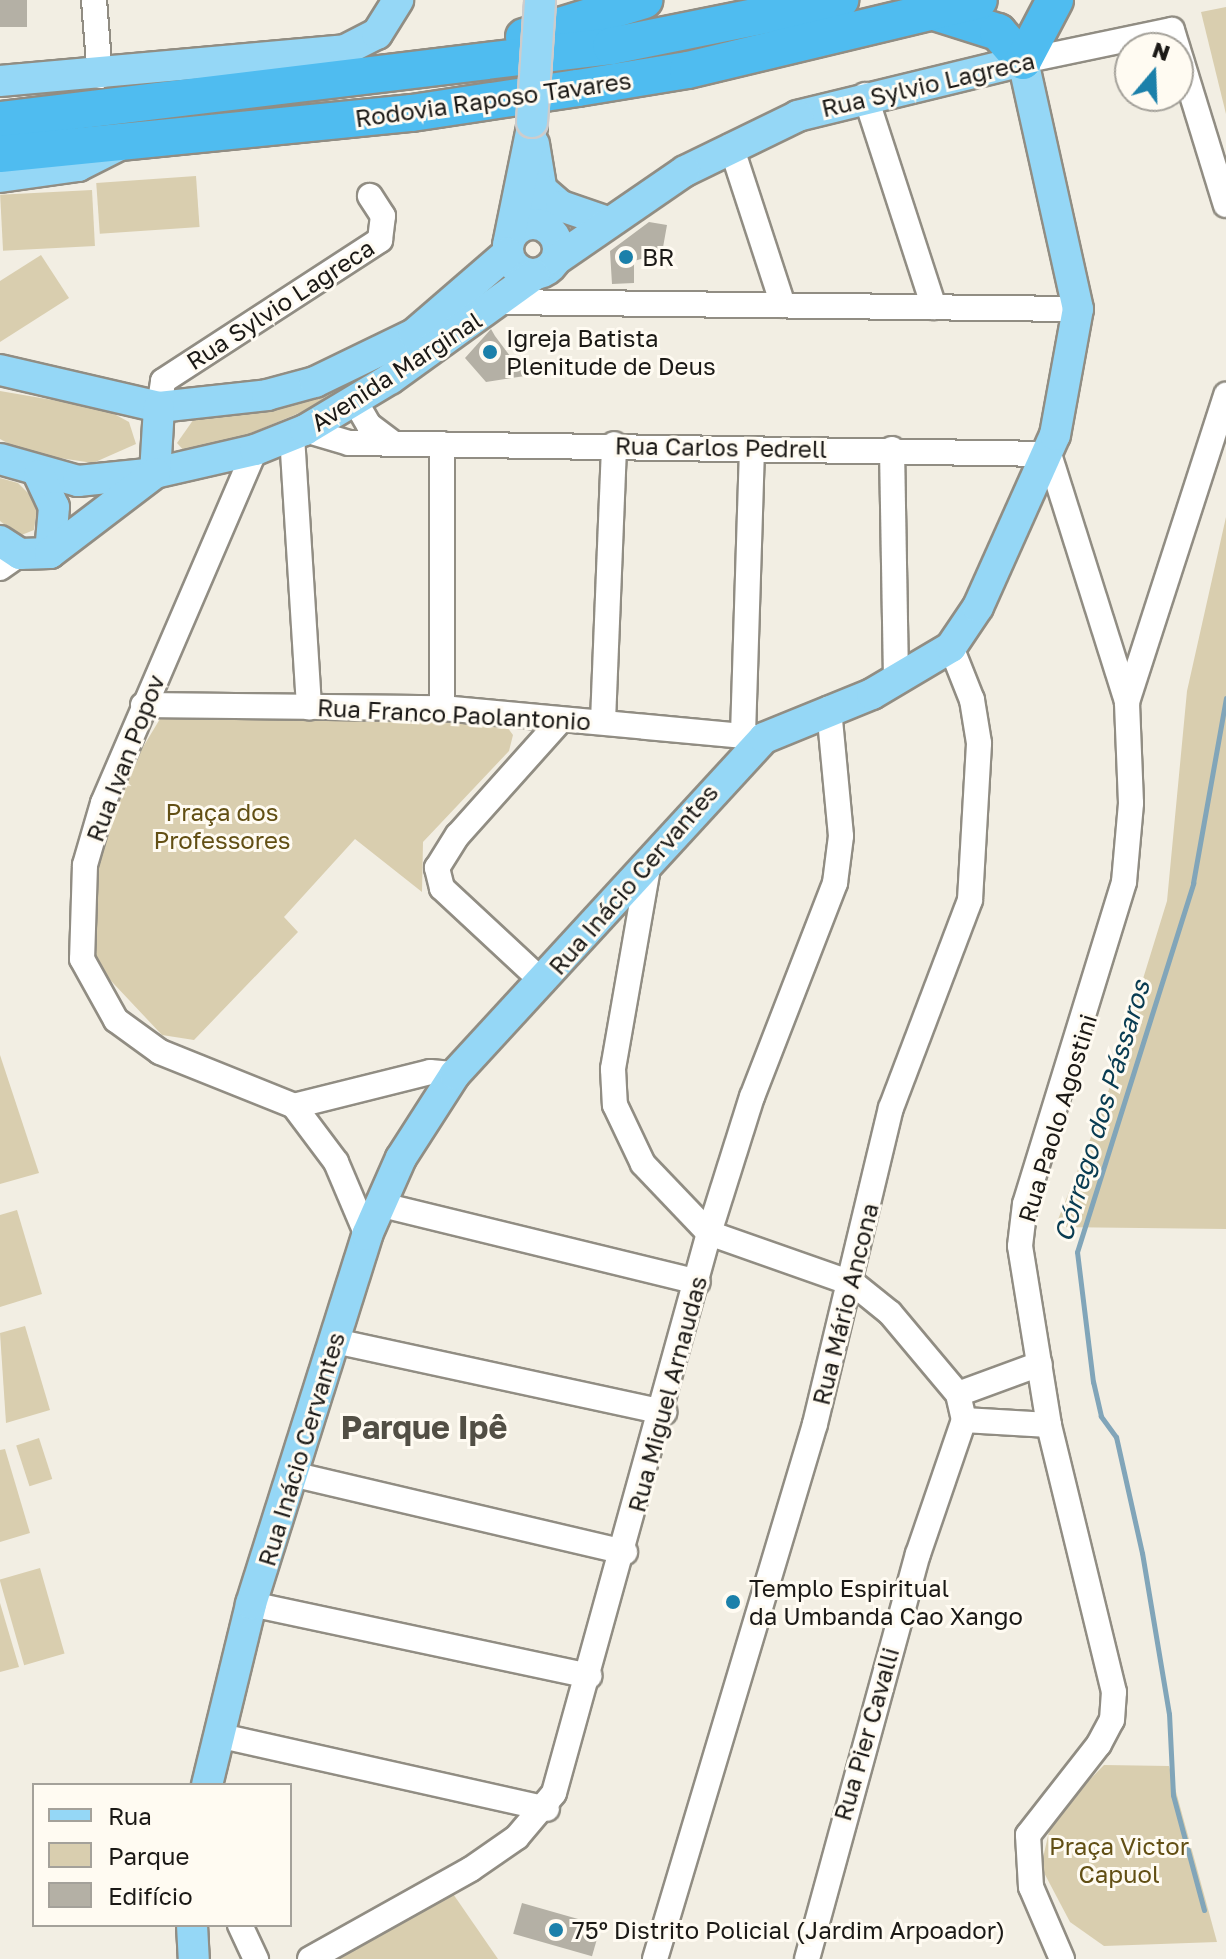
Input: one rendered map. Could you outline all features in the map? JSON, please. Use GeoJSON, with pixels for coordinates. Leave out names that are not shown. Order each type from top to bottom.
{"type":"FeatureCollection","features":[{"type":"Feature","properties":{"kind":"highway"},"geometry":{"type":"LineString","coordinates":[[397,70],[644,0]]}},
{"type":"Feature","properties":{"kind":"highway","name":"Rodovia Raposo Tavares"},"geometry":{"type":"LineString","coordinates":[[0,120],[624,44],[840,0]]}},
{"type":"Feature","properties":{"kind":"highway","name":"Rodovia Raposo Tavares"},"geometry":{"type":"LineString","coordinates":[[0,154],[412,113],[605,84],[979,0]]}},
{"type":"Feature","properties":{"kind":"highway"},"geometry":{"type":"LineString","coordinates":[[927,11],[985,25],[1023,61],[1055,0]]}},
{"type":"Feature","properties":{"kind":"main road"},"geometry":{"type":"LineString","coordinates":[[0,81],[100,76],[345,50],[377,34],[398,0]]}},
{"type":"Feature","properties":{"kind":"main road"},"geometry":{"type":"LineString","coordinates":[[540,0],[532,124],[509,238],[517,269],[546,254]]}},
{"type":"Feature","properties":{"kind":"main road"},"geometry":{"type":"LineString","coordinates":[[951,647],[1049,454],[1078,309],[1023,61]]}},
{"type":"Feature","properties":{"kind":"main road","name":"Rua Sylvio Lagreca"},"geometry":{"type":"LineString","coordinates":[[546,254],[731,146],[865,95],[1023,61]]}},
{"type":"Feature","properties":{"kind":"main road"},"geometry":{"type":"LineString","coordinates":[[532,124],[546,254]]}},
{"type":"Feature","properties":{"kind":"main road"},"geometry":{"type":"LineString","coordinates":[[0,177],[95,161],[128,139]]}},
{"type":"Feature","properties":{"kind":"main road"},"geometry":{"type":"LineString","coordinates":[[540,188],[561,206],[608,219]]}},
{"type":"Feature","properties":{"kind":"main road"},"geometry":{"type":"LineString","coordinates":[[509,238],[527,225],[546,254]]}},
{"type":"Feature","properties":{"kind":"main road","name":"Avenida Marginal"},"geometry":{"type":"LineString","coordinates":[[0,370],[159,407],[315,382],[414,334],[471,287],[509,238]]}},
{"type":"Feature","properties":{"kind":"main road","name":"Avenida Marginal"},"geometry":{"type":"LineString","coordinates":[[0,459],[39,475],[78,481],[155,473],[255,450],[299,433],[355,401],[501,302],[546,254]]}},
{"type":"Feature","properties":{"kind":"main road"},"geometry":{"type":"LineString","coordinates":[[155,473],[159,407]]}},
{"type":"Feature","properties":{"kind":"main road","name":"Avenida Marginal"},"geometry":{"type":"LineString","coordinates":[[50,553],[155,473]]}},
{"type":"Feature","properties":{"kind":"main road"},"geometry":{"type":"LineString","coordinates":[[7,554],[50,553],[54,507],[39,475]]}},
{"type":"Feature","properties":{"kind":"main road","name":"Rua Inácio Cervantes"},"geometry":{"type":"LineString","coordinates":[[207,1783],[251,1604],[296,1475],[367,1235],[378,1204],[455,1074],[648,868],[754,736],[896,682],[951,647]]}},
{"type":"Feature","properties":{"kind":"main road"},"geometry":{"type":"LineString","coordinates":[[192,1927],[194,1959]]}},
{"type":"Feature","properties":{"kind":"street"},"geometry":{"type":"LineString","coordinates":[[94,0],[100,76]]}},
{"type":"Feature","properties":{"kind":"street","name":"Rua Sylvio Lagreca"},"geometry":{"type":"LineString","coordinates":[[1023,61],[1172,30],[1226,205]]}},
{"type":"Feature","properties":{"kind":"street"},"geometry":{"type":"LineString","coordinates":[[865,95],[934,307]]}},
{"type":"Feature","properties":{"kind":"street"},"geometry":{"type":"LineString","coordinates":[[731,146],[783,305]]}},
{"type":"Feature","properties":{"kind":"street","name":"Rua Sylvio Lagreca"},"geometry":{"type":"LineString","coordinates":[[159,407],[163,381],[380,240],[383,216],[370,196]]}},
{"type":"Feature","properties":{"kind":"street"},"geometry":{"type":"LineString","coordinates":[[546,254],[561,303]]}},
{"type":"Feature","properties":{"kind":"street"},"geometry":{"type":"LineString","coordinates":[[501,302],[1078,309]]}},
{"type":"Feature","properties":{"kind":"street","name":"Rua Paolo Agostini"},"geometry":{"type":"LineString","coordinates":[[1062,1959],[1031,1887],[1028,1835],[1099,1744],[1112,1720],[1114,1692],[1049,1425],[1022,1278],[1025,1204],[1124,882],[1131,803],[1127,702],[1226,395]]}},
{"type":"Feature","properties":{"kind":"street"},"geometry":{"type":"LineString","coordinates":[[355,401],[393,443]]}},
{"type":"Feature","properties":{"kind":"street"},"geometry":{"type":"LineString","coordinates":[[299,433],[309,707]]}},
{"type":"Feature","properties":{"kind":"street","name":"Rua Carlos Pedrell"},"geometry":{"type":"LineString","coordinates":[[299,433],[349,443],[614,444],[1049,454]]}},
{"type":"Feature","properties":{"kind":"street"},"geometry":{"type":"LineString","coordinates":[[442,444],[442,708]]}},
{"type":"Feature","properties":{"kind":"street"},"geometry":{"type":"LineString","coordinates":[[603,721],[614,444]]}},
{"type":"Feature","properties":{"kind":"street"},"geometry":{"type":"LineString","coordinates":[[752,449],[754,736]]}},
{"type":"Feature","properties":{"kind":"street"},"geometry":{"type":"LineString","coordinates":[[892,449],[896,682]]}},
{"type":"Feature","properties":{"kind":"street","name":"Rua Ivan Popov"},"geometry":{"type":"LineString","coordinates":[[255,450],[143,705],[85,865],[77,918],[82,959],[116,1020],[160,1052],[294,1106]]}},
{"type":"Feature","properties":{"kind":"street"},"geometry":{"type":"LineString","coordinates":[[1049,454],[1127,702]]}},
{"type":"Feature","properties":{"kind":"street","name":"Rua Mário Ancona"},"geometry":{"type":"LineString","coordinates":[[655,1959],[854,1284],[891,1108],[974,877],[976,718],[951,647]]}},
{"type":"Feature","properties":{"kind":"street","name":"Rua Franco Paolantonio"},"geometry":{"type":"LineString","coordinates":[[143,705],[442,708],[754,736]]}},
{"type":"Feature","properties":{"kind":"street","name":"Rua Miguel Arnaudas"},"geometry":{"type":"LineString","coordinates":[[547,1809],[625,1552],[709,1233],[752,1097],[835,883],[841,836],[829,709]]}},
{"type":"Feature","properties":{"kind":"street"},"geometry":{"type":"LineString","coordinates":[[543,982],[442,888],[437,868],[458,835],[561,720]]}},
{"type":"Feature","properties":{"kind":"street"},"geometry":{"type":"LineString","coordinates":[[648,868],[614,1034],[615,1105],[643,1164],[709,1233],[854,1284],[890,1313],[958,1394],[964,1420],[1049,1425]]}},
{"type":"Feature","properties":{"kind":"street"},"geometry":{"type":"LineString","coordinates":[[367,1235],[336,1162],[294,1106],[430,1072],[455,1074]]}},
{"type":"Feature","properties":{"kind":"street"},"geometry":{"type":"LineString","coordinates":[[378,1204],[698,1282]]}},
{"type":"Feature","properties":{"kind":"street"},"geometry":{"type":"LineString","coordinates":[[335,1341],[664,1412]]}},
{"type":"Feature","properties":{"kind":"street"},"geometry":{"type":"LineString","coordinates":[[958,1394],[1040,1364]]}},
{"type":"Feature","properties":{"kind":"street","name":"Rua Pier Cavalli"},"geometry":{"type":"LineString","coordinates":[[807,1959],[913,1569],[964,1420]]}},
{"type":"Feature","properties":{"kind":"street"},"geometry":{"type":"LineString","coordinates":[[296,1475],[625,1552]]}},
{"type":"Feature","properties":{"kind":"street"},"geometry":{"type":"LineString","coordinates":[[251,1604],[589,1676]]}},
{"type":"Feature","properties":{"kind":"street"},"geometry":{"type":"LineString","coordinates":[[217,1735],[547,1809]]}},
{"type":"Feature","properties":{"kind":"street"},"geometry":{"type":"LineString","coordinates":[[310,1959],[471,1869],[547,1809]]}},
{"type":"Feature","properties":{"kind":"street"},"geometry":{"type":"LineString","coordinates":[[241,1927],[256,1959]]}},
{"type":"Feature","properties":{"kind":"green space"},"geometry":{"type":"Polygon","coordinates":[[[1226,7],[1226,114],[1201,12],[1226,7]]]}},
{"type":"Feature","properties":{"kind":"green space"},"geometry":{"type":"Polygon","coordinates":[[[196,176],[200,227],[100,234],[96,183],[196,176]]]}},
{"type":"Feature","properties":{"kind":"green space"},"geometry":{"type":"Polygon","coordinates":[[[92,190],[95,246],[3,251],[0,195],[92,190]]]}},
{"type":"Feature","properties":{"kind":"green space"},"geometry":{"type":"Polygon","coordinates":[[[41,255],[69,298],[0,342],[0,281],[41,255]]]}},
{"type":"Feature","properties":{"kind":"green space"},"geometry":{"type":"Polygon","coordinates":[[[395,359],[321,404],[246,435],[186,453],[177,443],[196,416],[395,359]]]}},
{"type":"Feature","properties":{"kind":"green space"},"geometry":{"type":"Polygon","coordinates":[[[0,391],[105,409],[129,422],[136,444],[93,463],[26,453],[0,439],[0,391]]]}},
{"type":"Feature","properties":{"kind":"green space"},"geometry":{"type":"Polygon","coordinates":[[[0,478],[18,483],[38,503],[34,530],[19,536],[0,521],[0,478]]]}},
{"type":"Feature","properties":{"kind":"green space"},"geometry":{"type":"Polygon","coordinates":[[[1226,517],[1226,1229],[1055,1227],[1105,1102],[1167,901],[1187,691],[1226,517]]]}},
{"type":"Feature","properties":{"kind":"green space","name":"Praça dos Professores"},"geometry":{"type":"Polygon","coordinates":[[[166,709],[505,724],[513,735],[509,751],[423,842],[422,892],[355,839],[284,917],[298,932],[194,1040],[162,1035],[97,966],[85,882],[114,795],[166,709]]]}},
{"type":"Feature","properties":{"kind":"green space"},"geometry":{"type":"Polygon","coordinates":[[[0,1055],[39,1173],[0,1184],[0,1055]]]}},
{"type":"Feature","properties":{"kind":"green space"},"geometry":{"type":"Polygon","coordinates":[[[17,1210],[42,1294],[0,1307],[0,1215],[17,1210]]]}},
{"type":"Feature","properties":{"kind":"green space"},"geometry":{"type":"Polygon","coordinates":[[[25,1326],[50,1410],[6,1423],[0,1333],[25,1326]]]}},
{"type":"Feature","properties":{"kind":"green space"},"geometry":{"type":"Polygon","coordinates":[[[39,1438],[52,1479],[29,1486],[16,1445],[39,1438]]]}},
{"type":"Feature","properties":{"kind":"green space"},"geometry":{"type":"Polygon","coordinates":[[[5,1449],[30,1533],[0,1542],[0,1450],[5,1449]]]}},
{"type":"Feature","properties":{"kind":"green space"},"geometry":{"type":"Polygon","coordinates":[[[40,1568],[65,1654],[24,1665],[0,1579],[40,1568]]]}},
{"type":"Feature","properties":{"kind":"green space"},"geometry":{"type":"Polygon","coordinates":[[[0,1603],[19,1667],[0,1672],[0,1603]]]}},
{"type":"Feature","properties":{"kind":"green space","name":"Praça Victor Capuol"},"geometry":{"type":"Polygon","coordinates":[[[1104,1765],[1169,1766],[1217,1942],[1104,1946],[1070,1922],[1041,1867],[1052,1818],[1104,1765]]]}},
{"type":"Feature","properties":{"kind":"green space"},"geometry":{"type":"Polygon","coordinates":[[[449,1888],[498,1959],[326,1959],[449,1888]]]}},
{"type":"Feature","properties":{"kind":"building"},"geometry":{"type":"Polygon","coordinates":[[[0,0],[27,0],[27,27],[0,27],[0,0]]]}},
{"type":"Feature","properties":{"kind":"building","name":"BR"},"geometry":{"type":"Polygon","coordinates":[[[649,222],[667,225],[662,253],[634,261],[634,283],[612,284],[610,251],[649,222]]]}},
{"type":"Feature","properties":{"kind":"building","name":"Igreja Batista Plenitude de Deus"},"geometry":{"type":"Polygon","coordinates":[[[491,329],[525,376],[486,382],[465,358],[491,329]]]}},
{"type":"Feature","properties":{"kind":"building","name":"75º Distrito Policial (Jardim Arpoador)"},"geometry":{"type":"Polygon","coordinates":[[[522,1903],[601,1926],[592,1956],[513,1934],[522,1903]]]}},
{"type":"Feature","properties":{"kind":"waterway","name":"Córrego dos Pássaros"},"geometry":{"type":"LineString","coordinates":[[1204,1910],[1173,1795],[1169,1714],[1142,1553],[1116,1437],[1101,1416],[1093,1382],[1077,1252],[1193,883],[1226,698]]}},
{"type":"Feature","properties":{"kind":"place","name":"BR"},"geometry":{"type":"Point","coordinates":[626,257]}},
{"type":"Feature","properties":{"kind":"place","name":"Igreja Batista Plenitude de Deus"},"geometry":{"type":"Point","coordinates":[490,352]}},
{"type":"Feature","properties":{"kind":"place","name":"Templo Espiritual da Umbanda Cao Xango"},"geometry":{"type":"Point","coordinates":[733,1602]}},
{"type":"Feature","properties":{"kind":"place","name":"75º Distrito Policial (Jardim Arpoador)"},"geometry":{"type":"Point","coordinates":[556,1930]}},
{"type":"Feature","properties":{"kind":"district","name":"Parque Ipê"},"geometry":{"type":"Point","coordinates":[424,1427]}}]}
